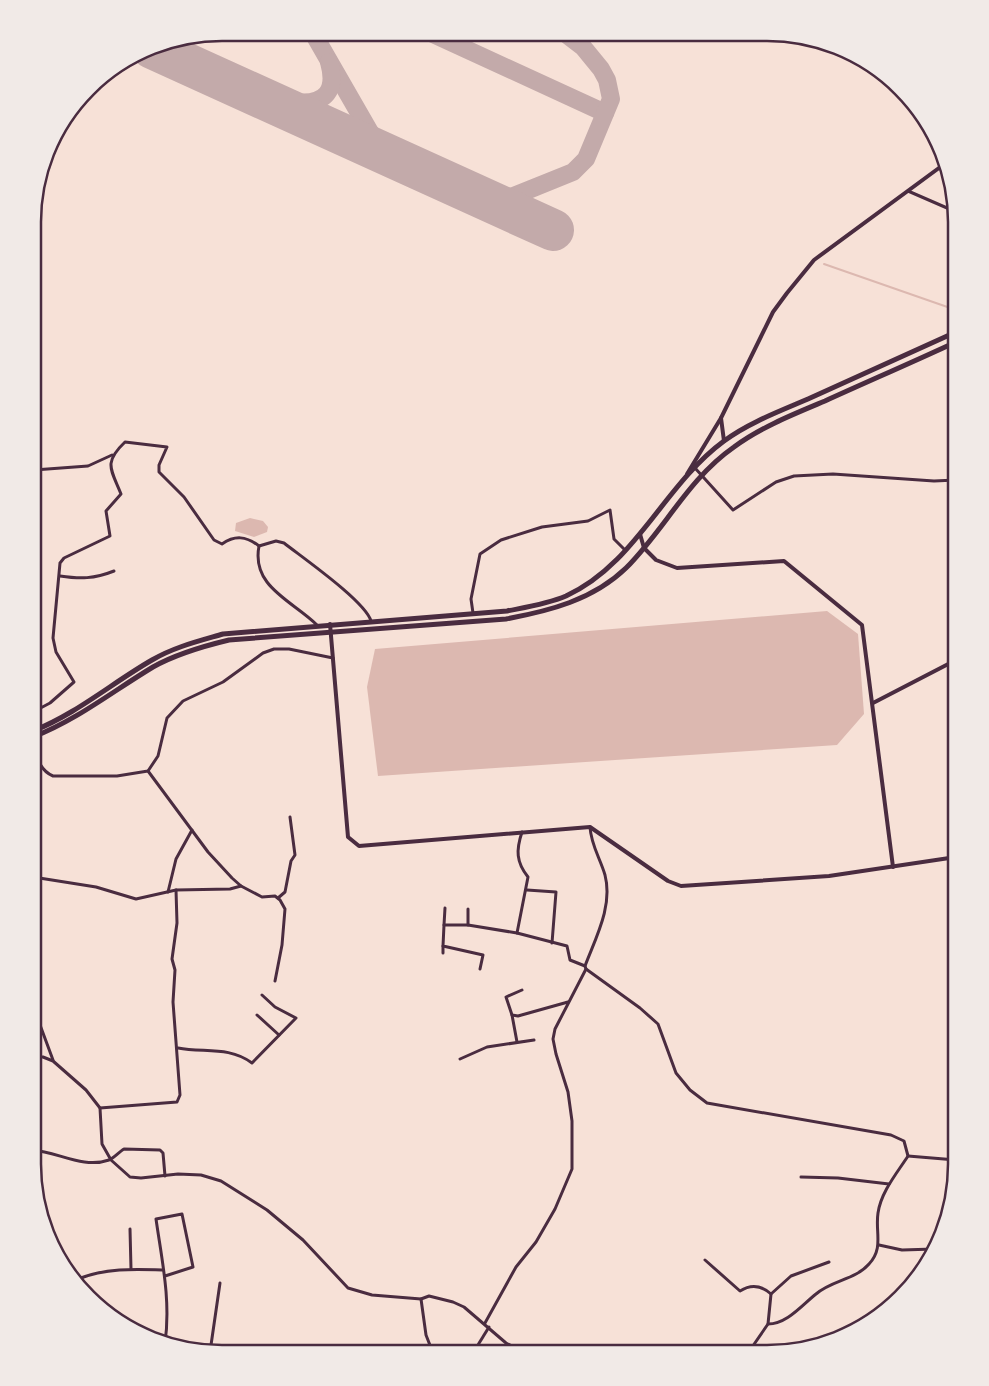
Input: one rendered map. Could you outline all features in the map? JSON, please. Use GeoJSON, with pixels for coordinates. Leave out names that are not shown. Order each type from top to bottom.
{"type":"FeatureCollection","features":[{"type":"Feature","properties":{"kind":"highway"},"geometry":{"type":"LineString","coordinates":[[41,726],[67,715],[153,659],[188,644],[223,634],[317,625],[507,612],[566,596],[597,578],[626,551],[683,480],[724,440],[766,418],[948,336]]}},
{"type":"Feature","properties":{"kind":"highway"},"geometry":{"type":"LineString","coordinates":[[41,733],[88,711],[155,666],[206,645],[229,640],[506,619],[570,604],[595,591],[625,569],[644,548],[701,474],[751,434],[948,346]]}},
{"type":"Feature","properties":{"kind":"street"},"geometry":{"type":"LineString","coordinates":[[683,480],[721,418],[773,312],[809,266],[836,243],[939,168]]}},
{"type":"Feature","properties":{"kind":"street"},"geometry":{"type":"LineString","coordinates":[[907,191],[947,208]]}},
{"type":"Feature","properties":{"kind":"street"},"geometry":{"type":"LineString","coordinates":[[721,418],[724,440]]}},
{"type":"Feature","properties":{"kind":"street"},"geometry":{"type":"LineString","coordinates":[[41,469],[88,466],[101,462],[125,442],[167,447],[159,465],[160,472],[184,497],[214,540],[222,544],[235,537],[245,538],[259,546],[276,540],[284,543],[354,597],[369,614],[371,621]]}},
{"type":"Feature","properties":{"kind":"street"},"geometry":{"type":"LineString","coordinates":[[41,708],[50,703],[74,682],[56,652],[53,638],[60,563],[64,558],[110,536],[106,511],[121,494],[111,469],[112,454]]}},
{"type":"Feature","properties":{"kind":"street"},"geometry":{"type":"LineString","coordinates":[[695,468],[733,510],[776,482],[794,476],[833,474],[948,480]]}},
{"type":"Feature","properties":{"kind":"street"},"geometry":{"type":"LineString","coordinates":[[473,614],[471,599],[480,554],[502,540],[542,527],[588,522],[610,510],[614,539],[626,551]]}},
{"type":"Feature","properties":{"kind":"street"},"geometry":{"type":"LineString","coordinates":[[640,534],[644,548],[656,560],[677,568],[784,561],[862,625],[893,868]]}},
{"type":"Feature","properties":{"kind":"street"},"geometry":{"type":"LineString","coordinates":[[259,546],[258,563],[262,578],[317,625]]}},
{"type":"Feature","properties":{"kind":"street"},"geometry":{"type":"LineString","coordinates":[[60,576],[84,579],[98,577],[114,571]]}},
{"type":"Feature","properties":{"kind":"street"},"geometry":{"type":"LineString","coordinates":[[330,624],[348,837],[359,846],[590,827],[668,881],[681,886],[829,876],[948,859]]}},
{"type":"Feature","properties":{"kind":"street"},"geometry":{"type":"LineString","coordinates":[[41,766],[47,773],[53,776],[117,776],[148,771],[158,756],[167,718],[183,701],[223,682],[263,653],[274,649],[289,649],[333,658]]}},
{"type":"Feature","properties":{"kind":"street"},"geometry":{"type":"LineString","coordinates":[[873,703],[948,664]]}},
{"type":"Feature","properties":{"kind":"street"},"geometry":{"type":"LineString","coordinates":[[148,771],[208,852],[241,886],[262,897],[278,898],[285,892],[291,861],[295,855],[290,817]]}},
{"type":"Feature","properties":{"kind":"street"},"geometry":{"type":"LineString","coordinates":[[485,1323],[516,1267],[536,1242],[555,1209],[572,1169],[572,1121],[568,1092],[554,1039],[556,1029],[586,967],[607,905],[608,896],[604,872],[591,841],[590,827]]}},
{"type":"Feature","properties":{"kind":"street"},"geometry":{"type":"LineString","coordinates":[[168,892],[176,859],[192,830]]}},
{"type":"Feature","properties":{"kind":"street"},"geometry":{"type":"LineString","coordinates":[[517,933],[527,890],[528,877],[518,865],[517,845],[522,832]]}},
{"type":"Feature","properties":{"kind":"street"},"geometry":{"type":"LineString","coordinates":[[41,878],[96,887],[136,899],[176,890],[230,890],[241,886]]}},
{"type":"Feature","properties":{"kind":"street"},"geometry":{"type":"LineString","coordinates":[[100,1108],[177,1102],[180,1095],[178,1048],[173,1002],[175,970],[172,959],[177,923],[176,890]]}},
{"type":"Feature","properties":{"kind":"street"},"geometry":{"type":"LineString","coordinates":[[527,890],[556,892],[552,943]]}},
{"type":"Feature","properties":{"kind":"street"},"geometry":{"type":"LineString","coordinates":[[275,982],[282,945],[285,909],[278,898]]}},
{"type":"Feature","properties":{"kind":"street"},"geometry":{"type":"LineString","coordinates":[[443,953],[445,908]]}},
{"type":"Feature","properties":{"kind":"street"},"geometry":{"type":"LineString","coordinates":[[468,909],[468,924]]}},
{"type":"Feature","properties":{"kind":"street"},"geometry":{"type":"LineString","coordinates":[[444,925],[468,924],[517,933],[567,946],[570,960],[586,967],[658,1024],[676,1073],[690,1090],[707,1103],[891,1135],[904,1141],[908,1156],[889,1184],[878,1214],[879,1245],[871,1262],[861,1273],[824,1288],[790,1316],[775,1324],[768,1324]]}},
{"type":"Feature","properties":{"kind":"street"},"geometry":{"type":"LineString","coordinates":[[443,946],[483,955],[480,969]]}},
{"type":"Feature","properties":{"kind":"street"},"geometry":{"type":"LineString","coordinates":[[517,1042],[512,1014],[506,997],[522,990]]}},
{"type":"Feature","properties":{"kind":"street"},"geometry":{"type":"LineString","coordinates":[[178,1048],[218,1050],[241,1055],[252,1063],[296,1018],[276,1008],[262,995]]}},
{"type":"Feature","properties":{"kind":"street"},"geometry":{"type":"LineString","coordinates":[[512,1014],[518,1016],[534,1013],[569,1002]]}},
{"type":"Feature","properties":{"kind":"street"},"geometry":{"type":"LineString","coordinates":[[257,1015],[279,1035]]}},
{"type":"Feature","properties":{"kind":"street"},"geometry":{"type":"LineString","coordinates":[[41,1028],[53,1061]]}},
{"type":"Feature","properties":{"kind":"street"},"geometry":{"type":"LineString","coordinates":[[460,1059],[487,1047],[534,1040]]}},
{"type":"Feature","properties":{"kind":"street"},"geometry":{"type":"LineString","coordinates":[[41,1057],[53,1061],[86,1090],[100,1108],[102,1144],[111,1160],[130,1176],[201,1175],[238,1190],[268,1210],[303,1240],[348,1288],[372,1295],[421,1299],[429,1296],[453,1302],[464,1307],[510,1345]]}},
{"type":"Feature","properties":{"kind":"street"},"geometry":{"type":"LineString","coordinates":[[41,1151],[50,1152],[78,1162],[111,1160],[124,1149],[160,1150],[163,1153],[165,1176]]}},
{"type":"Feature","properties":{"kind":"street"},"geometry":{"type":"LineString","coordinates":[[908,1156],[948,1159]]}},
{"type":"Feature","properties":{"kind":"street"},"geometry":{"type":"LineString","coordinates":[[801,1178],[838,1178],[889,1184]]}},
{"type":"Feature","properties":{"kind":"street"},"geometry":{"type":"LineString","coordinates":[[165,1276],[193,1267],[182,1214],[156,1219],[165,1276],[168,1311],[166,1336]]}},
{"type":"Feature","properties":{"kind":"street"},"geometry":{"type":"LineString","coordinates":[[130,1229],[131,1269]]}},
{"type":"Feature","properties":{"kind":"street"},"geometry":{"type":"LineString","coordinates":[[879,1245],[902,1250],[926,1249]]}},
{"type":"Feature","properties":{"kind":"street"},"geometry":{"type":"LineString","coordinates":[[705,1260],[740,1291],[754,1286],[761,1287],[771,1294]]}},
{"type":"Feature","properties":{"kind":"street"},"geometry":{"type":"LineString","coordinates":[[754,1345],[768,1324],[771,1294],[792,1276],[829,1262]]}},
{"type":"Feature","properties":{"kind":"street"},"geometry":{"type":"LineString","coordinates":[[81,1277],[96,1272],[131,1269],[163,1270]]}},
{"type":"Feature","properties":{"kind":"street"},"geometry":{"type":"LineString","coordinates":[[211,1344],[220,1283]]}},
{"type":"Feature","properties":{"kind":"street"},"geometry":{"type":"LineString","coordinates":[[421,1299],[426,1335],[430,1345]]}},
{"type":"Feature","properties":{"kind":"street"},"geometry":{"type":"LineString","coordinates":[[478,1345],[489,1327]]}},
{"type":"Feature","properties":{"kind":"shaded area"},"geometry":{"type":"Polygon","coordinates":[[[250,518],[263,521],[268,527],[267,532],[254,537],[235,531],[236,523],[250,518]]]}},
{"type":"Feature","properties":{"kind":"shaded area"},"geometry":{"type":"Polygon","coordinates":[[[827,611],[858,634],[864,714],[837,745],[378,776],[367,687],[375,649],[827,611]]]}},
{"type":"Feature","properties":{"kind":"waterway"},"geometry":{"type":"LineString","coordinates":[[824,264],[948,307]]}},
{"type":"Feature","properties":{"kind":"taxiway"},"geometry":{"type":"LineString","coordinates":[[318,41],[382,153]]}},
{"type":"Feature","properties":{"kind":"taxiway"},"geometry":{"type":"LineString","coordinates":[[448,41],[605,113]]}},
{"type":"Feature","properties":{"kind":"taxiway"},"geometry":{"type":"LineString","coordinates":[[494,204],[573,172],[586,159],[611,99],[607,80],[601,69],[583,47],[575,41]]}},
{"type":"Feature","properties":{"kind":"taxiway"},"geometry":{"type":"LineString","coordinates":[[243,90],[287,101],[303,103],[317,100],[327,94],[331,81],[329,62]]}},
{"type":"Feature","properties":{"kind":"runway"},"geometry":{"type":"LineString","coordinates":[[161,52],[553,230]]}}]}
